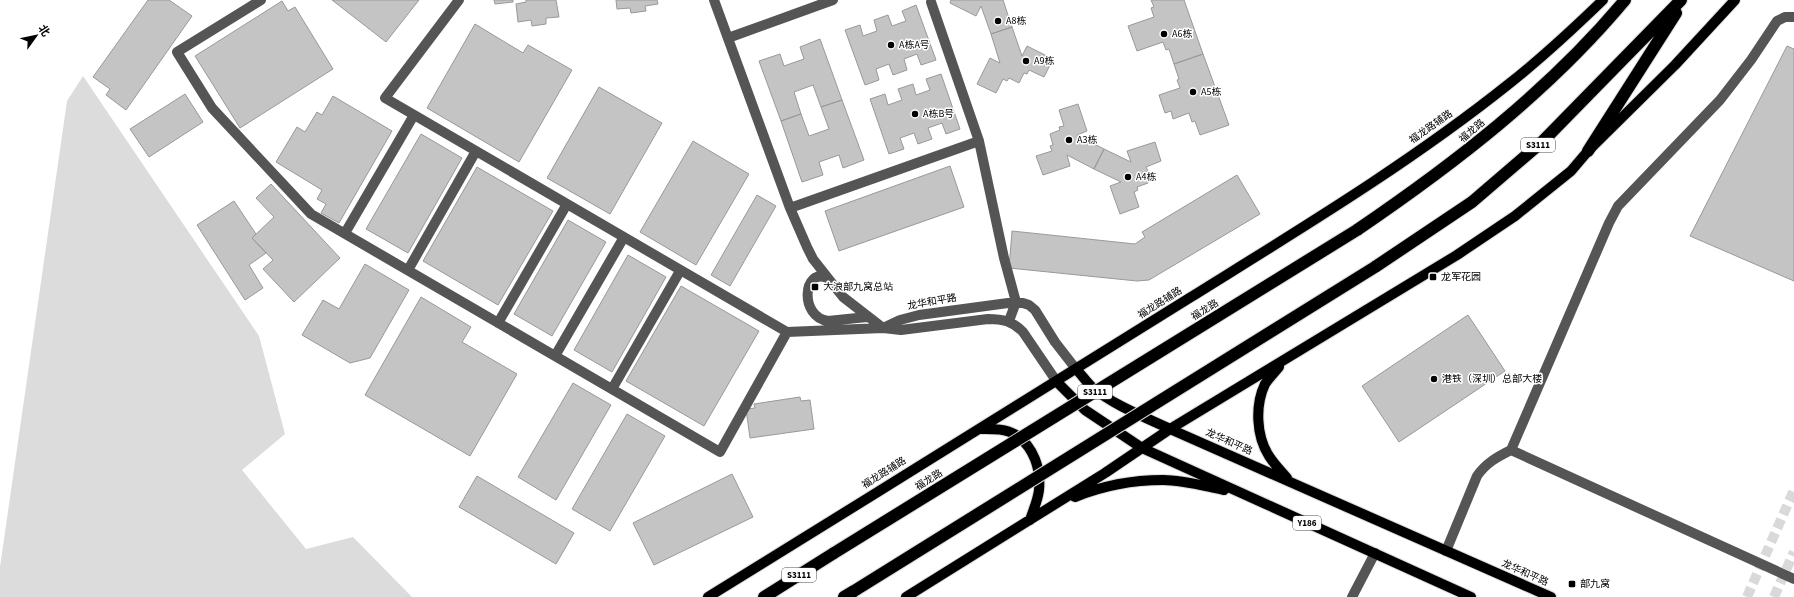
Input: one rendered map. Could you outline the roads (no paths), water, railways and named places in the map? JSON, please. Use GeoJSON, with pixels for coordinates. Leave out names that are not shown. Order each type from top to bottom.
{"type":"FeatureCollection","features":[{"type":"Feature","properties":{"kind":"highway","name":"福龙路"},"geometry":{"type":"LineString","coordinates":[[764,597],[1357,230],[1471,148],[1523,104],[1568,61],[1625,0]]}},
{"type":"Feature","properties":{"kind":"highway"},"geometry":{"type":"LineString","coordinates":[[1588,151],[1683,0]]}},
{"type":"Feature","properties":{"kind":"highway","name":"S3111"},"geometry":{"type":"LineString","coordinates":[[849,594],[1375,266],[1472,202],[1542,142],[1683,0]]}},
{"type":"Feature","properties":{"kind":"main road","name":"福龙路辅路"},"geometry":{"type":"LineString","coordinates":[[708,597],[978,429],[1057,382],[1315,220],[1451,128],[1512,82],[1574,28],[1603,0]]}},
{"type":"Feature","properties":{"kind":"main road"},"geometry":{"type":"LineString","coordinates":[[906,597],[1053,506],[1170,429],[1457,255],[1495,229],[1543,194],[1571,171],[1588,151],[1675,65],[1735,0]]}},
{"type":"Feature","properties":{"kind":"main road"},"geometry":{"type":"LineString","coordinates":[[1285,360],[1266,382],[1260,398],[1258,417],[1262,440],[1268,456],[1291,482]]}},
{"type":"Feature","properties":{"kind":"main road","name":"龙华和平路"},"geometry":{"type":"LineString","coordinates":[[1076,370],[1093,388],[1107,397],[1170,429],[1551,597]]}},
{"type":"Feature","properties":{"kind":"main road","name":"Y186"},"geometry":{"type":"LineString","coordinates":[[1057,382],[1085,410],[1142,448],[1471,597]]}},
{"type":"Feature","properties":{"kind":"main road"},"geometry":{"type":"LineString","coordinates":[[978,429],[997,429],[1016,435],[1032,452],[1040,470],[1039,492],[1030,520]]}},
{"type":"Feature","properties":{"kind":"main road"},"geometry":{"type":"LineString","coordinates":[[1053,506],[1077,496],[1104,488],[1127,483],[1163,480],[1195,484],[1243,494]]}},
{"type":"Feature","properties":{"kind":"street"},"geometry":{"type":"LineString","coordinates":[[261,0],[177,52],[212,108],[311,214],[720,452],[786,332]]}},
{"type":"Feature","properties":{"kind":"street"},"geometry":{"type":"LineString","coordinates":[[459,0],[385,98],[786,332],[883,328],[901,330],[988,319],[1009,321],[1023,332],[1057,382]]}},
{"type":"Feature","properties":{"kind":"street"},"geometry":{"type":"LineString","coordinates":[[714,0],[790,208],[807,247],[827,278],[843,297],[883,328]]}},
{"type":"Feature","properties":{"kind":"street"},"geometry":{"type":"LineString","coordinates":[[728,38],[833,0]]}},
{"type":"Feature","properties":{"kind":"street"},"geometry":{"type":"LineString","coordinates":[[931,2],[979,141],[1004,258],[1016,302],[1009,321]]}},
{"type":"Feature","properties":{"kind":"street"},"geometry":{"type":"LineString","coordinates":[[1446,551],[1477,476],[1482,468],[1492,460],[1511,450],[1609,223],[1618,206],[1720,100],[1747,65],[1777,21],[1785,17],[1794,17]]}},
{"type":"Feature","properties":{"kind":"street"},"geometry":{"type":"LineString","coordinates":[[346,233],[414,115]]}},
{"type":"Feature","properties":{"kind":"street"},"geometry":{"type":"LineString","coordinates":[[790,208],[979,141]]}},
{"type":"Feature","properties":{"kind":"street"},"geometry":{"type":"LineString","coordinates":[[408,270],[476,151]]}},
{"type":"Feature","properties":{"kind":"street"},"geometry":{"type":"LineString","coordinates":[[498,323],[567,204]]}},
{"type":"Feature","properties":{"kind":"street"},"geometry":{"type":"LineString","coordinates":[[555,356],[624,238]]}},
{"type":"Feature","properties":{"kind":"street"},"geometry":{"type":"LineString","coordinates":[[612,389],[680,271]]}},
{"type":"Feature","properties":{"kind":"street"},"geometry":{"type":"LineString","coordinates":[[827,278],[818,276],[810,283],[808,289],[808,301],[816,316],[828,321],[867,317]]}},
{"type":"Feature","properties":{"kind":"street","name":"龙华和平路"},"geometry":{"type":"LineString","coordinates":[[883,328],[900,320],[919,315],[1016,302],[1029,305],[1035,310],[1055,342],[1076,370]]}},
{"type":"Feature","properties":{"kind":"street"},"geometry":{"type":"LineString","coordinates":[[1511,450],[1794,579]]}},
{"type":"Feature","properties":{"kind":"street"},"geometry":{"type":"LineString","coordinates":[[1352,597],[1375,553]]}},
{"type":"Feature","properties":{"kind":"tunnel"},"geometry":{"type":"LineString","coordinates":[[1747,597],[1794,490]]}},
{"type":"Feature","properties":{"kind":"tunnel"},"geometry":{"type":"LineString","coordinates":[[1774,597],[1794,552]]}},
{"type":"Feature","properties":{"kind":"place","name":"A8栋"},"geometry":{"type":"Point","coordinates":[998,21]}},
{"type":"Feature","properties":{"kind":"place","name":"A6栋"},"geometry":{"type":"Point","coordinates":[1164,34]}},
{"type":"Feature","properties":{"kind":"place","name":"A栋A号"},"geometry":{"type":"Point","coordinates":[891,45]}},
{"type":"Feature","properties":{"kind":"place","name":"A9栋"},"geometry":{"type":"Point","coordinates":[1026,61]}},
{"type":"Feature","properties":{"kind":"place","name":"A5栋"},"geometry":{"type":"Point","coordinates":[1193,92]}},
{"type":"Feature","properties":{"kind":"place","name":"A栋B号"},"geometry":{"type":"Point","coordinates":[915,114]}},
{"type":"Feature","properties":{"kind":"place","name":"A3栋"},"geometry":{"type":"Point","coordinates":[1069,140]}},
{"type":"Feature","properties":{"kind":"place","name":"A4栋"},"geometry":{"type":"Point","coordinates":[1128,177]}},
{"type":"Feature","properties":{"kind":"place","name":"龙军花园"},"geometry":{"type":"Point","coordinates":[1433,277]}},
{"type":"Feature","properties":{"kind":"place","name":"大浪部九窝总站"},"geometry":{"type":"Point","coordinates":[815,287]}},
{"type":"Feature","properties":{"kind":"place","name":"港铁（深圳）总部大楼"},"geometry":{"type":"Point","coordinates":[1434,379]}},
{"type":"Feature","properties":{"kind":"place","name":"部九窝"},"geometry":{"type":"Point","coordinates":[1572,584]}}]}
